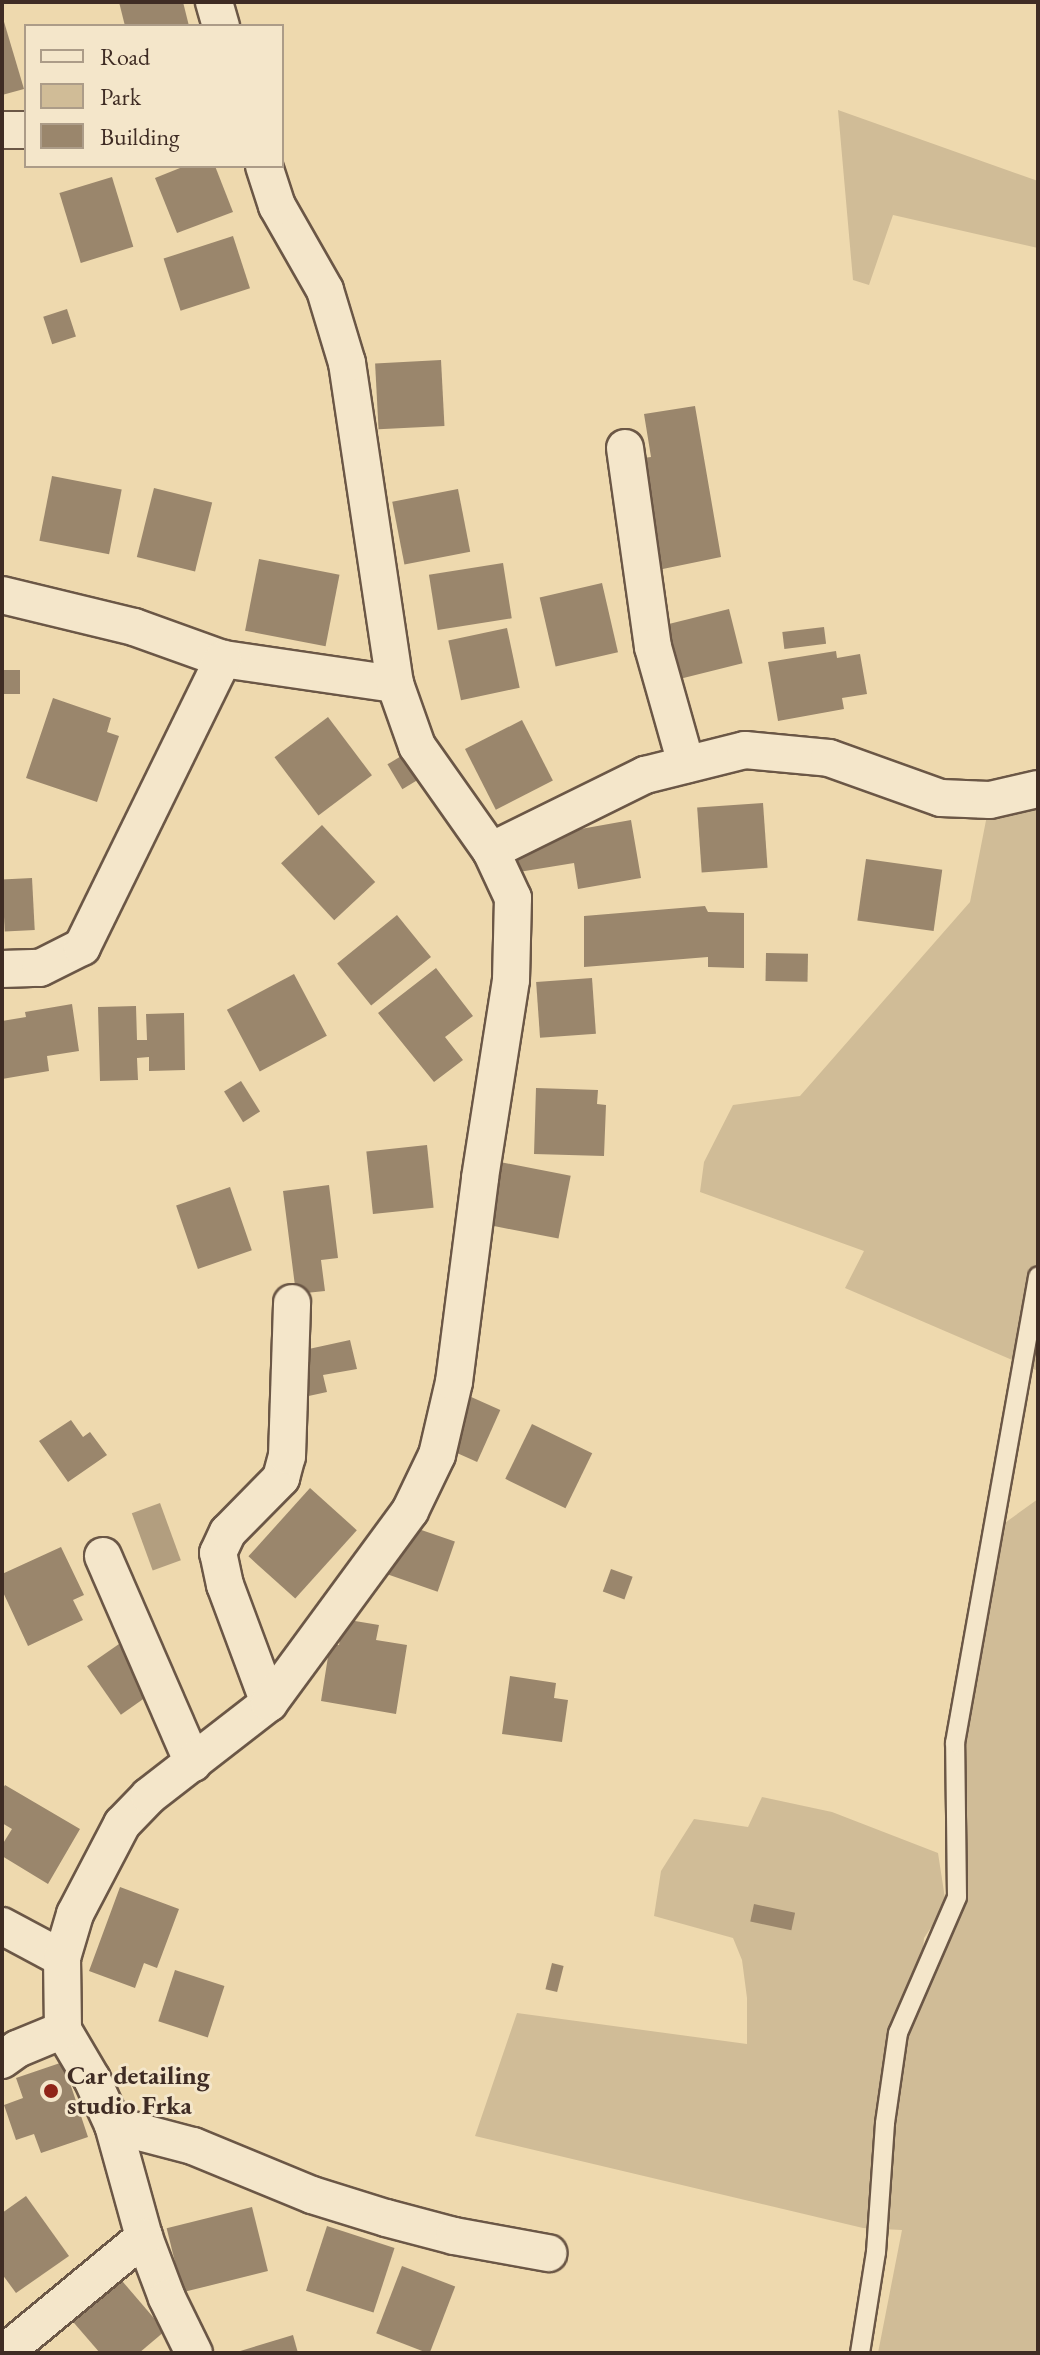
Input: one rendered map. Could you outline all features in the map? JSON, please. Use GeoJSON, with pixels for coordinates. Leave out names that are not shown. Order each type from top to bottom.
{"type":"FeatureCollection","features":[{"type":"Feature","properties":{"kind":"street"},"geometry":{"type":"LineString","coordinates":[[214,2],[220,24]]}},
{"type":"Feature","properties":{"kind":"street"},"geometry":{"type":"LineString","coordinates":[[2,130],[24,130]]}},
{"type":"Feature","properties":{"kind":"street"},"geometry":{"type":"LineString","coordinates":[[194,2353],[167,2298],[144,2237],[113,2125],[63,2030],[62,1958],[75,1914],[122,1824],[149,1796],[269,1703],[410,1511],[437,1455],[448,1421],[511,980],[513,898],[491,851],[417,746],[395,684],[347,363],[325,290],[277,206],[265,168]]}},
{"type":"Feature","properties":{"kind":"street"},"geometry":{"type":"LineString","coordinates":[[625,448],[653,647],[686,764]]}},
{"type":"Feature","properties":{"kind":"street"},"geometry":{"type":"LineString","coordinates":[[2,595],[134,627],[223,659],[395,684]]}},
{"type":"Feature","properties":{"kind":"street"},"geometry":{"type":"LineString","coordinates":[[2,969],[40,968],[82,947],[223,659]]}},
{"type":"Feature","properties":{"kind":"street"},"geometry":{"type":"LineString","coordinates":[[491,851],[645,775],[745,750],[829,758],[941,798],[990,800],[1038,789]]}},
{"type":"Feature","properties":{"kind":"street"},"geometry":{"type":"LineString","coordinates":[[269,1703],[225,1585],[218,1553],[228,1532],[281,1478],[287,1456],[292,1303]]}},
{"type":"Feature","properties":{"kind":"street"},"geometry":{"type":"LineString","coordinates":[[103,1556],[193,1763]]}},
{"type":"Feature","properties":{"kind":"street"},"geometry":{"type":"LineString","coordinates":[[2,1926],[62,1958]]}},
{"type":"Feature","properties":{"kind":"street"},"geometry":{"type":"LineString","coordinates":[[2,2060],[17,2049],[63,2030]]}},
{"type":"Feature","properties":{"kind":"street"},"geometry":{"type":"LineString","coordinates":[[113,2125],[193,2146],[312,2195],[386,2218],[454,2236],[548,2253]]}},
{"type":"Feature","properties":{"kind":"street"},"geometry":{"type":"LineString","coordinates":[[4,2353],[144,2237]]}},
{"type":"Feature","properties":{"kind":"lane"},"geometry":{"type":"LineString","coordinates":[[860,2353],[876,2252],[885,2123],[898,2033],[957,1897],[955,1743],[1038,1276]]}},
{"type":"Feature","properties":{"kind":"green space"},"geometry":{"type":"Polygon","coordinates":[[[838,110],[1038,181],[1038,248],[893,215],[869,285],[853,280],[838,110]]]}},
{"type":"Feature","properties":{"kind":"green space"},"geometry":{"type":"Polygon","coordinates":[[[1038,789],[1038,1371],[845,1288],[864,1251],[700,1192],[704,1162],[733,1105],[800,1096],[970,902],[990,800],[1038,789]]]}},
{"type":"Feature","properties":{"kind":"green space"},"geometry":{"type":"Polygon","coordinates":[[[1038,1499],[1038,2353],[878,2353],[902,2230],[863,2228],[475,2136],[517,2013],[747,2044],[747,1998],[742,1960],[733,1938],[654,1916],[661,1871],[694,1819],[748,1827],[762,1797],[832,1812],[938,1853],[946,1905],[924,1938],[921,1975],[957,1897],[955,1743],[995,1530],[1038,1499]]]}},
{"type":"Feature","properties":{"kind":"shaded area"},"geometry":{"type":"Polygon","coordinates":[[[160,1503],[181,1560],[153,1571],[132,1513],[160,1503]]]}},
{"type":"Feature","properties":{"kind":"building"},"geometry":{"type":"Polygon","coordinates":[[[119,2],[183,2],[188,24],[124,24],[119,2]]]}},
{"type":"Feature","properties":{"kind":"building"},"geometry":{"type":"Polygon","coordinates":[[[2,15],[24,89],[2,95],[2,15]]]}},
{"type":"Feature","properties":{"kind":"building"},"geometry":{"type":"Polygon","coordinates":[[[180,168],[216,168],[233,212],[177,233],[155,178],[180,168]]]}},
{"type":"Feature","properties":{"kind":"building"},"geometry":{"type":"Polygon","coordinates":[[[112,177],[133,247],[81,263],[59,193],[112,177]]]}},
{"type":"Feature","properties":{"kind":"building"},"geometry":{"type":"Polygon","coordinates":[[[233,236],[250,288],[181,311],[164,259],[233,236]]]}},
{"type":"Feature","properties":{"kind":"building"},"geometry":{"type":"Polygon","coordinates":[[[67,309],[76,337],[52,344],[43,317],[67,309]]]}},
{"type":"Feature","properties":{"kind":"building"},"geometry":{"type":"Polygon","coordinates":[[[441,360],[444,426],[379,429],[375,363],[441,360]]]}},
{"type":"Feature","properties":{"kind":"building"},"geometry":{"type":"Polygon","coordinates":[[[695,406],[721,557],[653,571],[635,459],[651,457],[644,414],[695,406]]]}},
{"type":"Feature","properties":{"kind":"building"},"geometry":{"type":"Polygon","coordinates":[[[52,476],[122,490],[109,554],[39,541],[52,476]]]}},
{"type":"Feature","properties":{"kind":"building"},"geometry":{"type":"Polygon","coordinates":[[[154,488],[212,503],[195,571],[137,557],[154,488]]]}},
{"type":"Feature","properties":{"kind":"building"},"geometry":{"type":"Polygon","coordinates":[[[458,489],[470,552],[404,565],[392,502],[458,489]]]}},
{"type":"Feature","properties":{"kind":"building"},"geometry":{"type":"Polygon","coordinates":[[[259,559],[339,575],[326,646],[245,631],[259,559]]]}},
{"type":"Feature","properties":{"kind":"building"},"geometry":{"type":"Polygon","coordinates":[[[503,563],[512,618],[438,630],[429,575],[503,563]]]}},
{"type":"Feature","properties":{"kind":"building"},"geometry":{"type":"Polygon","coordinates":[[[602,583],[618,652],[556,667],[540,597],[602,583]]]}},
{"type":"Feature","properties":{"kind":"building"},"geometry":{"type":"Polygon","coordinates":[[[729,609],[743,663],[681,679],[668,624],[729,609]]]}},
{"type":"Feature","properties":{"kind":"building"},"geometry":{"type":"Polygon","coordinates":[[[824,627],[826,644],[784,649],[782,632],[824,627]]]}},
{"type":"Feature","properties":{"kind":"building"},"geometry":{"type":"Polygon","coordinates":[[[507,628],[520,688],[461,700],[448,640],[507,628]]]}},
{"type":"Feature","properties":{"kind":"building"},"geometry":{"type":"Polygon","coordinates":[[[836,651],[837,658],[860,654],[867,694],[842,698],[844,709],[778,721],[768,662],[836,651]]]}},
{"type":"Feature","properties":{"kind":"building"},"geometry":{"type":"Polygon","coordinates":[[[2,670],[20,670],[20,694],[2,694],[2,670]]]}},
{"type":"Feature","properties":{"kind":"building"},"geometry":{"type":"Polygon","coordinates":[[[53,698],[111,718],[107,732],[119,736],[97,802],[26,778],[53,698]]]}},
{"type":"Feature","properties":{"kind":"building"},"geometry":{"type":"Polygon","coordinates":[[[328,717],[372,775],[318,816],[274,757],[328,717]]]}},
{"type":"Feature","properties":{"kind":"building"},"geometry":{"type":"Polygon","coordinates":[[[522,720],[553,781],[496,810],[465,749],[522,720]]]}},
{"type":"Feature","properties":{"kind":"building"},"geometry":{"type":"Polygon","coordinates":[[[408,752],[423,777],[402,789],[387,764],[408,752]]]}},
{"type":"Feature","properties":{"kind":"building"},"geometry":{"type":"Polygon","coordinates":[[[763,803],[768,868],[702,872],[697,808],[763,803]]]}},
{"type":"Feature","properties":{"kind":"building"},"geometry":{"type":"Polygon","coordinates":[[[631,820],[641,878],[578,889],[574,863],[507,874],[503,854],[536,837],[631,820]]]}},
{"type":"Feature","properties":{"kind":"building"},"geometry":{"type":"Polygon","coordinates":[[[322,825],[375,882],[334,920],[281,863],[322,825]]]}},
{"type":"Feature","properties":{"kind":"building"},"geometry":{"type":"Polygon","coordinates":[[[866,859],[942,870],[934,931],[857,920],[866,859]]]}},
{"type":"Feature","properties":{"kind":"building"},"geometry":{"type":"Polygon","coordinates":[[[32,878],[35,930],[5,931],[2,880],[32,878]]]}},
{"type":"Feature","properties":{"kind":"building"},"geometry":{"type":"Polygon","coordinates":[[[705,906],[708,912],[744,913],[744,968],[708,967],[708,957],[584,967],[584,916],[705,906]]]}},
{"type":"Feature","properties":{"kind":"building"},"geometry":{"type":"Polygon","coordinates":[[[397,915],[431,957],[371,1005],[337,963],[397,915]]]}},
{"type":"Feature","properties":{"kind":"building"},"geometry":{"type":"Polygon","coordinates":[[[766,953],[808,954],[808,982],[766,981],[766,953]]]}},
{"type":"Feature","properties":{"kind":"building"},"geometry":{"type":"Polygon","coordinates":[[[436,968],[473,1016],[445,1037],[463,1060],[434,1082],[378,1013],[436,968]]]}},
{"type":"Feature","properties":{"kind":"building"},"geometry":{"type":"Polygon","coordinates":[[[294,974],[327,1036],[260,1071],[227,1010],[294,974]]]}},
{"type":"Feature","properties":{"kind":"building"},"geometry":{"type":"Polygon","coordinates":[[[592,978],[596,1034],[540,1038],[536,982],[592,978]]]}},
{"type":"Feature","properties":{"kind":"building"},"geometry":{"type":"Polygon","coordinates":[[[72,1004],[79,1051],[47,1056],[49,1071],[2,1079],[2,1021],[26,1017],[25,1012],[72,1004]]]}},
{"type":"Feature","properties":{"kind":"building"},"geometry":{"type":"Polygon","coordinates":[[[136,1006],[137,1040],[147,1040],[146,1014],[184,1013],[185,1070],[149,1071],[149,1057],[137,1058],[138,1080],[100,1081],[98,1007],[136,1006]]]}},
{"type":"Feature","properties":{"kind":"building"},"geometry":{"type":"Polygon","coordinates":[[[241,1081],[260,1112],[243,1122],[224,1092],[241,1081]]]}},
{"type":"Feature","properties":{"kind":"building"},"geometry":{"type":"Polygon","coordinates":[[[536,1088],[598,1090],[597,1104],[606,1105],[604,1156],[534,1154],[536,1088]]]}},
{"type":"Feature","properties":{"kind":"building"},"geometry":{"type":"Polygon","coordinates":[[[427,1145],[434,1208],[373,1214],[366,1151],[427,1145]]]}},
{"type":"Feature","properties":{"kind":"building"},"geometry":{"type":"Polygon","coordinates":[[[500,1162],[571,1176],[558,1239],[488,1225],[500,1162]]]}},
{"type":"Feature","properties":{"kind":"building"},"geometry":{"type":"Polygon","coordinates":[[[329,1185],[338,1258],[321,1260],[325,1291],[296,1294],[283,1191],[329,1185]]]}},
{"type":"Feature","properties":{"kind":"building"},"geometry":{"type":"Polygon","coordinates":[[[230,1187],[252,1250],[198,1269],[176,1206],[230,1187]]]}},
{"type":"Feature","properties":{"kind":"building"},"geometry":{"type":"Polygon","coordinates":[[[350,1340],[357,1369],[323,1375],[327,1392],[304,1397],[295,1352],[350,1340]]]}},
{"type":"Feature","properties":{"kind":"building"},"geometry":{"type":"Polygon","coordinates":[[[451,1388],[500,1410],[477,1462],[428,1440],[451,1388]]]}},
{"type":"Feature","properties":{"kind":"building"},"geometry":{"type":"Polygon","coordinates":[[[71,1420],[83,1437],[90,1432],[107,1455],[68,1482],[39,1441],[71,1420]]]}},
{"type":"Feature","properties":{"kind":"building"},"geometry":{"type":"Polygon","coordinates":[[[532,1424],[592,1453],[565,1508],[505,1479],[532,1424]]]}},
{"type":"Feature","properties":{"kind":"building"},"geometry":{"type":"Polygon","coordinates":[[[310,1488],[357,1530],[295,1599],[248,1556],[310,1488]]]}},
{"type":"Feature","properties":{"kind":"building"},"geometry":{"type":"Polygon","coordinates":[[[401,1523],[455,1542],[438,1592],[384,1573],[401,1523]]]}},
{"type":"Feature","properties":{"kind":"building"},"geometry":{"type":"Polygon","coordinates":[[[61,1547],[84,1595],[73,1600],[83,1620],[28,1646],[2,1590],[2,1574],[61,1547]]]}},
{"type":"Feature","properties":{"kind":"building"},"geometry":{"type":"Polygon","coordinates":[[[611,1569],[633,1577],[624,1599],[603,1592],[611,1569]]]}},
{"type":"Feature","properties":{"kind":"building"},"geometry":{"type":"Polygon","coordinates":[[[343,1619],[379,1625],[376,1640],[407,1645],[396,1714],[321,1701],[330,1644],[339,1645],[343,1619]]]}},
{"type":"Feature","properties":{"kind":"building"},"geometry":{"type":"Polygon","coordinates":[[[119,1644],[153,1692],[121,1715],[87,1666],[119,1644]]]}},
{"type":"Feature","properties":{"kind":"building"},"geometry":{"type":"Polygon","coordinates":[[[510,1676],[556,1683],[554,1698],[568,1700],[562,1742],[502,1734],[510,1676]]]}},
{"type":"Feature","properties":{"kind":"building"},"geometry":{"type":"Polygon","coordinates":[[[5,1785],[80,1829],[48,1884],[2,1856],[2,1845],[12,1829],[2,1823],[2,1790],[5,1785]]]}},
{"type":"Feature","properties":{"kind":"building"},"geometry":{"type":"Polygon","coordinates":[[[120,1887],[179,1909],[157,1968],[144,1963],[135,1988],[89,1971],[120,1887]]]}},
{"type":"Feature","properties":{"kind":"building"},"geometry":{"type":"Polygon","coordinates":[[[754,1904],[795,1913],[791,1930],[750,1922],[754,1904]]]}},
{"type":"Feature","properties":{"kind":"building"},"geometry":{"type":"Polygon","coordinates":[[[552,1963],[564,1966],[557,1992],[545,1989],[552,1963]]]}},
{"type":"Feature","properties":{"kind":"building"},"geometry":{"type":"Polygon","coordinates":[[[175,1970],[224,1986],[208,2037],[158,2021],[175,1970]]]}},
{"type":"Feature","properties":{"kind":"building"},"geometry":{"type":"Polygon","coordinates":[[[63,2062],[88,2137],[41,2153],[34,2134],[16,2140],[4,2105],[23,2098],[16,2078],[63,2062]]]}},
{"type":"Feature","properties":{"kind":"building"},"geometry":{"type":"Polygon","coordinates":[[[26,2196],[69,2256],[16,2293],[2,2274],[2,2213],[26,2196]]]}},
{"type":"Feature","properties":{"kind":"building"},"geometry":{"type":"Polygon","coordinates":[[[252,2207],[268,2271],[183,2292],[167,2228],[252,2207]]]}},
{"type":"Feature","properties":{"kind":"building"},"geometry":{"type":"Polygon","coordinates":[[[327,2226],[395,2248],[374,2313],[306,2291],[327,2226]]]}},
{"type":"Feature","properties":{"kind":"building"},"geometry":{"type":"Polygon","coordinates":[[[402,2266],[455,2286],[430,2353],[376,2333],[402,2266]]]}},
{"type":"Feature","properties":{"kind":"building"},"geometry":{"type":"Polygon","coordinates":[[[117,2275],[165,2331],[139,2353],[100,2353],[68,2316],[117,2275]]]}},
{"type":"Feature","properties":{"kind":"building"},"geometry":{"type":"Polygon","coordinates":[[[293,2335],[298,2353],[237,2353],[237,2352],[293,2335]]]}},
{"type":"Feature","properties":{"kind":"place","name":"Car detailing studio Frka"},"geometry":{"type":"Point","coordinates":[51,2091]}}]}
